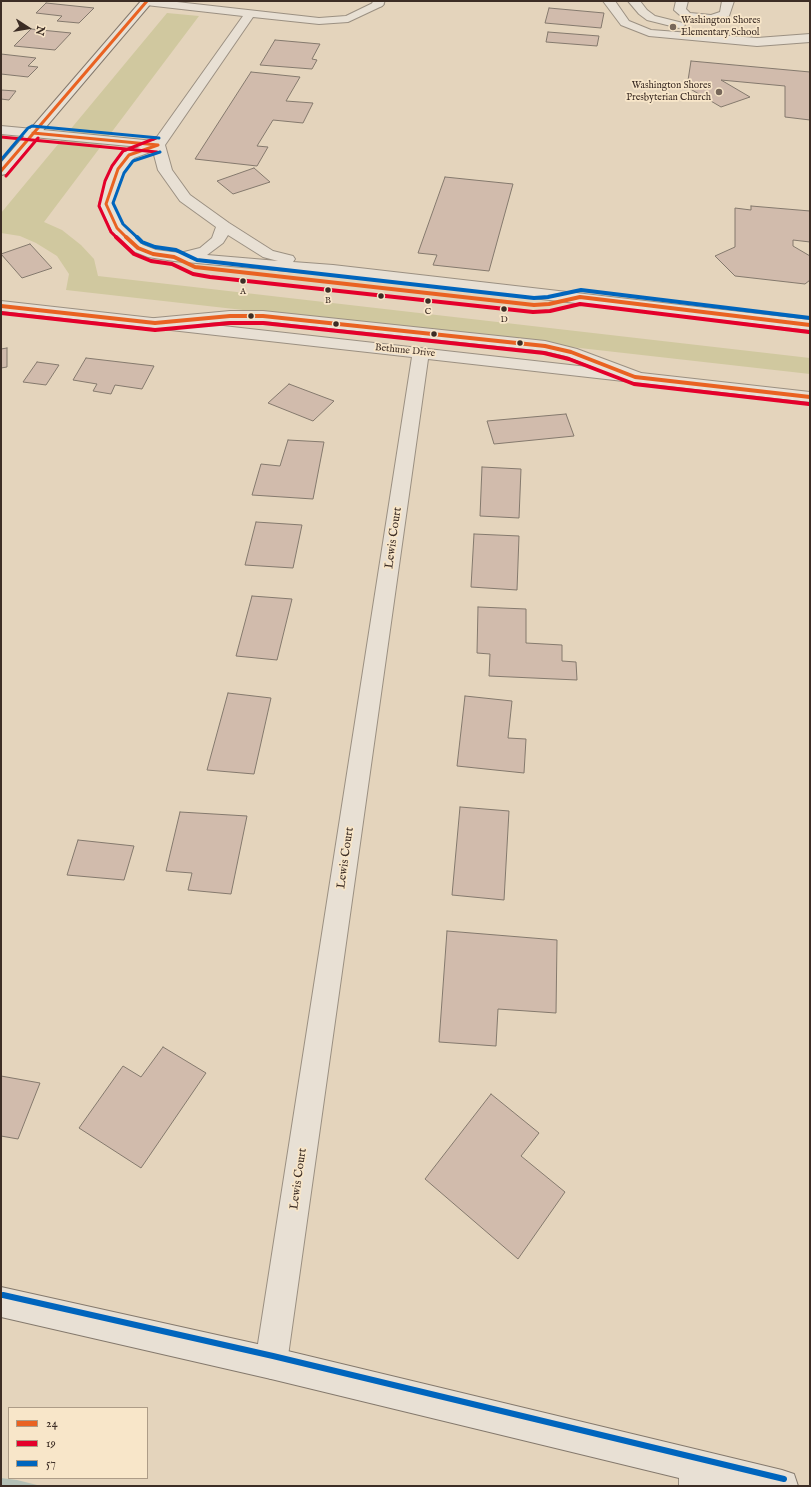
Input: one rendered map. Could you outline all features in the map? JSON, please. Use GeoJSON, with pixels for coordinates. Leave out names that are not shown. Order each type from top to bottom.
{"type":"FeatureCollection","features":[{"type":"Feature","properties":{"kind":"street"},"geometry":{"type":"LineString","coordinates":[[609,1],[625,23],[649,33],[757,42],[810,37]]}},
{"type":"Feature","properties":{"kind":"street"},"geometry":{"type":"LineString","coordinates":[[634,1],[643,12],[651,18],[679,25],[810,37]]}},
{"type":"Feature","properties":{"kind":"street"},"geometry":{"type":"LineString","coordinates":[[682,1],[680,10],[682,13],[692,17],[706,18],[720,17],[725,14],[728,1]]}},
{"type":"Feature","properties":{"kind":"street"},"geometry":{"type":"LineString","coordinates":[[1,171],[146,2],[319,21],[348,19],[378,3]]}},
{"type":"Feature","properties":{"kind":"street"},"geometry":{"type":"LineString","coordinates":[[250,14],[158,145],[129,155],[118,169],[112,182],[106,204],[117,228],[138,248],[154,254],[174,257],[333,270],[580,297],[810,325]]}},
{"type":"Feature","properties":{"kind":"street"},"geometry":{"type":"LineString","coordinates":[[1,130],[158,145]]}},
{"type":"Feature","properties":{"kind":"street"},"geometry":{"type":"LineString","coordinates":[[158,145],[165,170],[185,198],[224,226],[268,254],[333,270]]}},
{"type":"Feature","properties":{"kind":"street"},"geometry":{"type":"LineString","coordinates":[[174,257],[194,255],[206,251],[218,240],[224,226]]}},
{"type":"Feature","properties":{"kind":"street"},"geometry":{"type":"LineString","coordinates":[[174,257],[195,267],[211,270],[534,305],[549,304],[580,297]]}},
{"type":"Feature","properties":{"kind":"street","name":"Bethune Drive"},"geometry":{"type":"LineString","coordinates":[[1,306],[810,397]]}},
{"type":"Feature","properties":{"kind":"street"},"geometry":{"type":"LineString","coordinates":[[155,323],[230,316],[263,316],[537,345],[571,352],[635,377]]}},
{"type":"Feature","properties":{"kind":"street","name":"Lewis Court"},"geometry":{"type":"LineString","coordinates":[[271,1363],[421,353]]}},
{"type":"Feature","properties":{"kind":"street"},"geometry":{"type":"LineString","coordinates":[[1,1302],[271,1363],[695,1476],[782,1486]]}},
{"type":"Feature","properties":{"kind":"shaded area"},"geometry":{"type":"Polygon","coordinates":[[[167,13],[199,16],[44,222],[62,230],[81,245],[94,259],[98,276],[810,358],[810,374],[66,290],[69,274],[57,256],[36,243],[20,236],[1,233],[1,213],[167,13]]]}},
{"type":"Feature","properties":{"kind":"shaded area"},"geometry":{"type":"Polygon","coordinates":[[[1,1478],[41,1486],[1,1486],[1,1478]]]}},
{"type":"Feature","properties":{"kind":"building"},"geometry":{"type":"Polygon","coordinates":[[[46,3],[94,8],[79,23],[57,21],[62,16],[36,13],[46,3]]]}},
{"type":"Feature","properties":{"kind":"building"},"geometry":{"type":"Polygon","coordinates":[[[549,8],[604,13],[601,28],[545,23],[549,8]]]}},
{"type":"Feature","properties":{"kind":"building"},"geometry":{"type":"Polygon","coordinates":[[[31,29],[71,33],[55,50],[14,46],[31,29]]]}},
{"type":"Feature","properties":{"kind":"building"},"geometry":{"type":"Polygon","coordinates":[[[548,32],[599,36],[597,46],[546,42],[548,32]]]}},
{"type":"Feature","properties":{"kind":"building"},"geometry":{"type":"Polygon","coordinates":[[[275,40],[320,44],[312,59],[317,60],[312,69],[260,65],[275,40]]]}},
{"type":"Feature","properties":{"kind":"building"},"geometry":{"type":"Polygon","coordinates":[[[1,54],[36,58],[28,66],[38,67],[28,77],[1,74],[1,54]]]}},
{"type":"Feature","properties":{"kind":"building","name":"Washington Shores Presbyterian Church"},"geometry":{"type":"Polygon","coordinates":[[[691,61],[810,72],[810,120],[785,117],[785,86],[721,80],[750,97],[721,107],[687,87],[691,61]]]}},
{"type":"Feature","properties":{"kind":"building"},"geometry":{"type":"Polygon","coordinates":[[[251,72],[300,77],[286,101],[313,103],[303,123],[273,120],[257,146],[268,147],[257,166],[195,159],[251,72]]]}},
{"type":"Feature","properties":{"kind":"building"},"geometry":{"type":"Polygon","coordinates":[[[1,90],[16,91],[9,100],[1,99],[1,90]]]}},
{"type":"Feature","properties":{"kind":"building"},"geometry":{"type":"Polygon","coordinates":[[[254,168],[270,182],[233,194],[217,181],[254,168]]]}},
{"type":"Feature","properties":{"kind":"building"},"geometry":{"type":"Polygon","coordinates":[[[445,177],[513,184],[489,271],[433,265],[437,255],[418,253],[445,177]]]}},
{"type":"Feature","properties":{"kind":"building"},"geometry":{"type":"Polygon","coordinates":[[[751,206],[810,211],[810,242],[793,240],[793,246],[810,256],[810,280],[805,284],[735,276],[715,256],[735,247],[735,208],[751,210],[751,206]]]}},
{"type":"Feature","properties":{"kind":"building"},"geometry":{"type":"Polygon","coordinates":[[[30,244],[52,268],[22,278],[1,254],[30,244]]]}},
{"type":"Feature","properties":{"kind":"building"},"geometry":{"type":"Polygon","coordinates":[[[7,348],[7,367],[1,368],[1,349],[7,348]]]}},
{"type":"Feature","properties":{"kind":"building"},"geometry":{"type":"Polygon","coordinates":[[[86,358],[154,366],[142,389],[115,385],[111,394],[93,391],[97,384],[73,380],[86,358]]]}},
{"type":"Feature","properties":{"kind":"building"},"geometry":{"type":"Polygon","coordinates":[[[37,362],[59,365],[46,385],[23,382],[37,362]]]}},
{"type":"Feature","properties":{"kind":"building"},"geometry":{"type":"Polygon","coordinates":[[[289,384],[334,401],[313,421],[268,403],[289,384]]]}},
{"type":"Feature","properties":{"kind":"building"},"geometry":{"type":"Polygon","coordinates":[[[566,414],[574,436],[494,444],[487,421],[566,414]]]}},
{"type":"Feature","properties":{"kind":"building"},"geometry":{"type":"Polygon","coordinates":[[[288,440],[324,442],[313,499],[252,495],[261,464],[280,466],[288,440]]]}},
{"type":"Feature","properties":{"kind":"building"},"geometry":{"type":"Polygon","coordinates":[[[482,467],[521,469],[519,518],[480,516],[482,467]]]}},
{"type":"Feature","properties":{"kind":"building"},"geometry":{"type":"Polygon","coordinates":[[[256,522],[302,525],[293,568],[245,565],[256,522]]]}},
{"type":"Feature","properties":{"kind":"building"},"geometry":{"type":"Polygon","coordinates":[[[474,534],[519,536],[517,590],[471,587],[474,534]]]}},
{"type":"Feature","properties":{"kind":"building"},"geometry":{"type":"Polygon","coordinates":[[[252,596],[292,599],[277,660],[236,656],[252,596]]]}},
{"type":"Feature","properties":{"kind":"building"},"geometry":{"type":"Polygon","coordinates":[[[478,607],[526,609],[526,643],[562,645],[562,661],[576,662],[577,680],[489,676],[490,654],[477,653],[478,607]]]}},
{"type":"Feature","properties":{"kind":"building"},"geometry":{"type":"Polygon","coordinates":[[[228,693],[271,698],[254,774],[207,770],[228,693]]]}},
{"type":"Feature","properties":{"kind":"building"},"geometry":{"type":"Polygon","coordinates":[[[465,696],[512,701],[508,738],[526,739],[524,773],[457,766],[465,696]]]}},
{"type":"Feature","properties":{"kind":"building"},"geometry":{"type":"Polygon","coordinates":[[[460,807],[509,811],[504,900],[452,895],[460,807]]]}},
{"type":"Feature","properties":{"kind":"building"},"geometry":{"type":"Polygon","coordinates":[[[180,812],[247,816],[231,894],[188,890],[192,873],[166,871],[180,812]]]}},
{"type":"Feature","properties":{"kind":"building"},"geometry":{"type":"Polygon","coordinates":[[[78,840],[134,846],[124,880],[67,875],[78,840]]]}},
{"type":"Feature","properties":{"kind":"building"},"geometry":{"type":"Polygon","coordinates":[[[447,931],[557,940],[556,1013],[498,1009],[496,1046],[439,1042],[447,931]]]}},
{"type":"Feature","properties":{"kind":"building"},"geometry":{"type":"Polygon","coordinates":[[[163,1047],[206,1073],[141,1168],[79,1128],[123,1066],[141,1077],[163,1047]]]}},
{"type":"Feature","properties":{"kind":"building"},"geometry":{"type":"Polygon","coordinates":[[[1,1076],[40,1083],[18,1139],[1,1136],[1,1076]]]}},
{"type":"Feature","properties":{"kind":"building"},"geometry":{"type":"Polygon","coordinates":[[[491,1094],[539,1133],[521,1156],[565,1192],[518,1259],[425,1179],[491,1094]]]}},
{"type":"Feature","properties":{"kind":"transit line","name":"24"},"geometry":{"type":"LineString","coordinates":[[1,171],[147,1]]}},
{"type":"Feature","properties":{"kind":"transit line","name":"57"},"geometry":{"type":"LineString","coordinates":[[1,160],[28,128],[32,126],[159,138]]}},
{"type":"Feature","properties":{"kind":"transit line","name":"24"},"geometry":{"type":"LineString","coordinates":[[33,133],[158,145]]}},
{"type":"Feature","properties":{"kind":"transit line","name":"19"},"geometry":{"type":"LineString","coordinates":[[1,137],[157,152]]}},
{"type":"Feature","properties":{"kind":"transit line","name":"19"},"geometry":{"type":"LineString","coordinates":[[6,176],[38,138]]}},
{"type":"Feature","properties":{"kind":"transit line","name":"19"},"geometry":{"type":"LineString","coordinates":[[156,138],[123,151],[112,166],[105,181],[99,206],[111,232],[134,254],[151,261],[172,264],[193,274],[533,312],[550,311],[580,304],[809,332]]}},
{"type":"Feature","properties":{"kind":"transit line","name":"24"},"geometry":{"type":"LineString","coordinates":[[158,145],[129,155],[118,169],[106,204],[117,228],[138,248],[153,254],[174,257],[195,267],[534,305],[549,304],[580,297],[810,325]]}},
{"type":"Feature","properties":{"kind":"transit line","name":"57"},"geometry":{"type":"LineString","coordinates":[[160,152],[133,161],[124,173],[113,203],[123,224],[142,242],[155,247],[176,250],[197,260],[534,298],[548,297],[581,290],[810,318]]}},
{"type":"Feature","properties":{"kind":"transit line","name":"24"},"geometry":{"type":"LineString","coordinates":[[1,306],[155,323],[230,316],[263,316],[545,346],[571,352],[635,377],[810,397]]}},
{"type":"Feature","properties":{"kind":"transit line","name":"19"},"geometry":{"type":"LineString","coordinates":[[1,313],[155,330],[230,323],[263,323],[544,353],[569,359],[634,384],[809,404]]}},
{"type":"Feature","properties":{"kind":"transit line","name":"57"},"geometry":{"type":"LineString","coordinates":[[3,1295],[273,1356],[784,1479]]}},
{"type":"Feature","properties":{"kind":"place","name":"Washington Shores Elementary School"},"geometry":{"type":"Point","coordinates":[673,27]}},
{"type":"Feature","properties":{"kind":"place","name":"Washington Shores Presbyterian Church"},"geometry":{"type":"Point","coordinates":[719,92]}},
{"type":"Feature","properties":{"kind":"place","name":"A"},"geometry":{"type":"Point","coordinates":[243,281]}},
{"type":"Feature","properties":{"kind":"place","name":"B"},"geometry":{"type":"Point","coordinates":[328,290]}},
{"type":"Feature","properties":{"kind":"place","name":"C"},"geometry":{"type":"Point","coordinates":[428,301]}},
{"type":"Feature","properties":{"kind":"place","name":"D"},"geometry":{"type":"Point","coordinates":[504,309]}}]}
